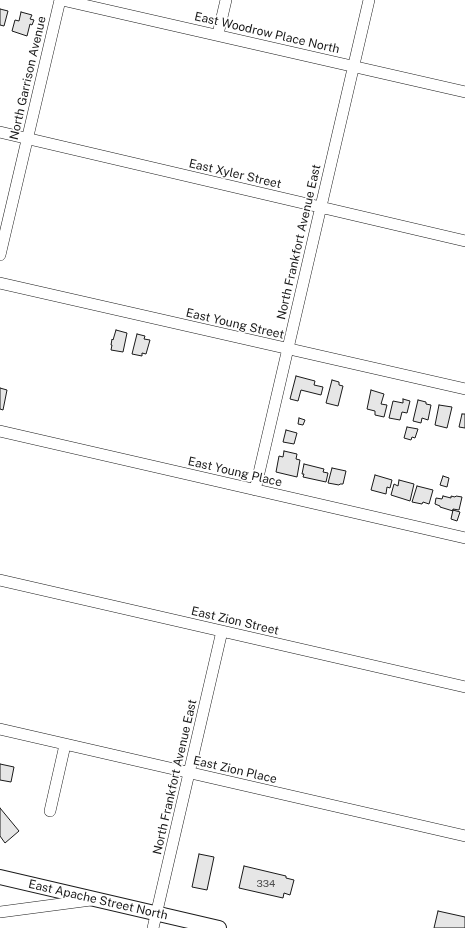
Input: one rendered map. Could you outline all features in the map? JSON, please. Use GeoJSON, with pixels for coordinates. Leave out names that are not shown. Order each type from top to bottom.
{"type":"FeatureCollection","features":[{"type":"Feature","properties":{"kind":"main road","name":"East Apache Street North"},"geometry":{"type":"LineString","coordinates":[[0,878],[219,928]]}},
{"type":"Feature","properties":{"kind":"street","name":"East Woodrow Place North"},"geometry":{"type":"LineString","coordinates":[[61,0],[90,3],[465,92]]}},
{"type":"Feature","properties":{"kind":"street","name":"North Garrison Avenue"},"geometry":{"type":"LineString","coordinates":[[0,255],[61,0]]}},
{"type":"Feature","properties":{"kind":"street"},"geometry":{"type":"LineString","coordinates":[[218,34],[226,0]]}},
{"type":"Feature","properties":{"kind":"street","name":"North Frankfort Avenue East"},"geometry":{"type":"LineString","coordinates":[[255,490],[369,0]]}},
{"type":"Feature","properties":{"kind":"street","name":"East Xyler Street"},"geometry":{"type":"LineString","coordinates":[[0,132],[465,241]]}},
{"type":"Feature","properties":{"kind":"street","name":"East Young Street"},"geometry":{"type":"LineString","coordinates":[[0,283],[465,389]]}},
{"type":"Feature","properties":{"kind":"street","name":"East Young Place"},"geometry":{"type":"LineString","coordinates":[[0,431],[465,538]]}},
{"type":"Feature","properties":{"kind":"street","name":"East Zion Street"},"geometry":{"type":"LineString","coordinates":[[0,580],[465,687]]}},
{"type":"Feature","properties":{"kind":"street","name":"North Frankfort Avenue East"},"geometry":{"type":"LineString","coordinates":[[153,928],[222,631]]}},
{"type":"Feature","properties":{"kind":"street","name":"East Zion Place"},"geometry":{"type":"LineString","coordinates":[[0,730],[190,772],[465,836]]}},
{"type":"Feature","properties":{"kind":"street"},"geometry":{"type":"LineString","coordinates":[[50,812],[66,745]]}},
{"type":"Feature","properties":{"kind":"street"},"geometry":{"type":"LineString","coordinates":[[0,912],[94,900]]}},
{"type":"Feature","properties":{"kind":"building"},"geometry":{"type":"Polygon","coordinates":[[[0,9],[8,11],[4,26],[0,25],[0,9]]]}},
{"type":"Feature","properties":{"kind":"building"},"geometry":{"type":"Polygon","coordinates":[[[21,12],[32,15],[30,19],[34,20],[32,25],[30,24],[27,36],[12,31],[15,20],[19,21],[21,12]]]}},
{"type":"Feature","properties":{"kind":"building"},"geometry":{"type":"Polygon","coordinates":[[[116,330],[127,333],[123,352],[111,350],[112,339],[113,340],[116,330]]]}},
{"type":"Feature","properties":{"kind":"building"},"geometry":{"type":"Polygon","coordinates":[[[137,334],[145,336],[144,339],[150,340],[146,354],[142,353],[142,356],[132,354],[137,334]]]}},
{"type":"Feature","properties":{"kind":"building"},"geometry":{"type":"Polygon","coordinates":[[[296,376],[315,381],[314,385],[323,387],[321,395],[301,390],[298,401],[290,399],[296,376]]]}},
{"type":"Feature","properties":{"kind":"building"},"geometry":{"type":"Polygon","coordinates":[[[332,380],[339,382],[339,385],[343,386],[338,406],[326,403],[332,380]]]}},
{"type":"Feature","properties":{"kind":"building"},"geometry":{"type":"Polygon","coordinates":[[[0,388],[7,390],[3,410],[0,409],[0,388]]]}},
{"type":"Feature","properties":{"kind":"building"},"geometry":{"type":"Polygon","coordinates":[[[371,390],[384,394],[381,404],[387,405],[384,417],[375,415],[375,411],[367,409],[371,390]]]}},
{"type":"Feature","properties":{"kind":"building"},"geometry":{"type":"Polygon","coordinates":[[[403,399],[410,401],[407,413],[402,412],[400,420],[389,418],[393,401],[403,403],[403,399]]]}},
{"type":"Feature","properties":{"kind":"building"},"geometry":{"type":"Polygon","coordinates":[[[418,400],[431,405],[428,420],[422,418],[421,423],[413,421],[418,400]]]}},
{"type":"Feature","properties":{"kind":"building"},"geometry":{"type":"Polygon","coordinates":[[[439,405],[452,407],[447,428],[435,425],[439,405]]]}},
{"type":"Feature","properties":{"kind":"building"},"geometry":{"type":"Polygon","coordinates":[[[462,414],[465,414],[465,428],[459,427],[462,414]]]}},
{"type":"Feature","properties":{"kind":"building"},"geometry":{"type":"Polygon","coordinates":[[[299,418],[305,420],[303,425],[298,424],[299,418]]]}},
{"type":"Feature","properties":{"kind":"building"},"geometry":{"type":"Polygon","coordinates":[[[407,427],[418,429],[415,438],[412,437],[411,440],[404,438],[407,427]]]}},
{"type":"Feature","properties":{"kind":"building"},"geometry":{"type":"Polygon","coordinates":[[[286,430],[297,433],[294,444],[283,442],[286,430]]]}},
{"type":"Feature","properties":{"kind":"building"},"geometry":{"type":"Polygon","coordinates":[[[284,451],[297,454],[296,459],[300,460],[297,477],[276,472],[279,456],[283,457],[284,451]]]}},
{"type":"Feature","properties":{"kind":"building"},"geometry":{"type":"Polygon","coordinates":[[[304,464],[324,469],[323,472],[328,473],[326,482],[303,477],[304,474],[302,474],[304,464]]]}},
{"type":"Feature","properties":{"kind":"building"},"geometry":{"type":"Polygon","coordinates":[[[332,468],[346,471],[343,484],[339,485],[328,483],[332,468]]]}},
{"type":"Feature","properties":{"kind":"building"},"geometry":{"type":"Polygon","coordinates":[[[375,475],[392,480],[390,488],[387,487],[386,494],[371,490],[375,475]]]}},
{"type":"Feature","properties":{"kind":"building"},"geometry":{"type":"Polygon","coordinates":[[[443,476],[449,478],[447,487],[440,485],[443,476]]]}},
{"type":"Feature","properties":{"kind":"building"},"geometry":{"type":"Polygon","coordinates":[[[399,480],[414,484],[410,501],[391,495],[394,484],[398,486],[399,480]]]}},
{"type":"Feature","properties":{"kind":"building"},"geometry":{"type":"Polygon","coordinates":[[[417,486],[433,490],[429,504],[423,502],[422,504],[412,502],[417,486]]]}},
{"type":"Feature","properties":{"kind":"building"},"geometry":{"type":"Polygon","coordinates":[[[443,496],[451,498],[451,496],[462,497],[459,510],[453,509],[453,511],[435,504],[436,498],[442,499],[443,496]]]}},
{"type":"Feature","properties":{"kind":"building"},"geometry":{"type":"Polygon","coordinates":[[[453,510],[460,512],[457,521],[451,519],[453,510]]]}},
{"type":"Feature","properties":{"kind":"building"},"geometry":{"type":"Polygon","coordinates":[[[0,764],[14,767],[11,782],[0,780],[0,764]]]}},
{"type":"Feature","properties":{"kind":"building"},"geometry":{"type":"Polygon","coordinates":[[[0,808],[19,831],[5,843],[0,836],[0,808]]]}},
{"type":"Feature","properties":{"kind":"building"},"geometry":{"type":"Polygon","coordinates":[[[199,854],[214,857],[207,890],[192,887],[199,854]]]}},
{"type":"Feature","properties":{"kind":"building"},"geometry":{"type":"Polygon","coordinates":[[[244,866],[286,876],[286,878],[294,880],[290,895],[284,893],[283,898],[239,888],[244,866]]]}},
{"type":"Feature","properties":{"kind":"building"},"geometry":{"type":"Polygon","coordinates":[[[438,911],[465,917],[465,928],[434,928],[438,911]]]}}]}
